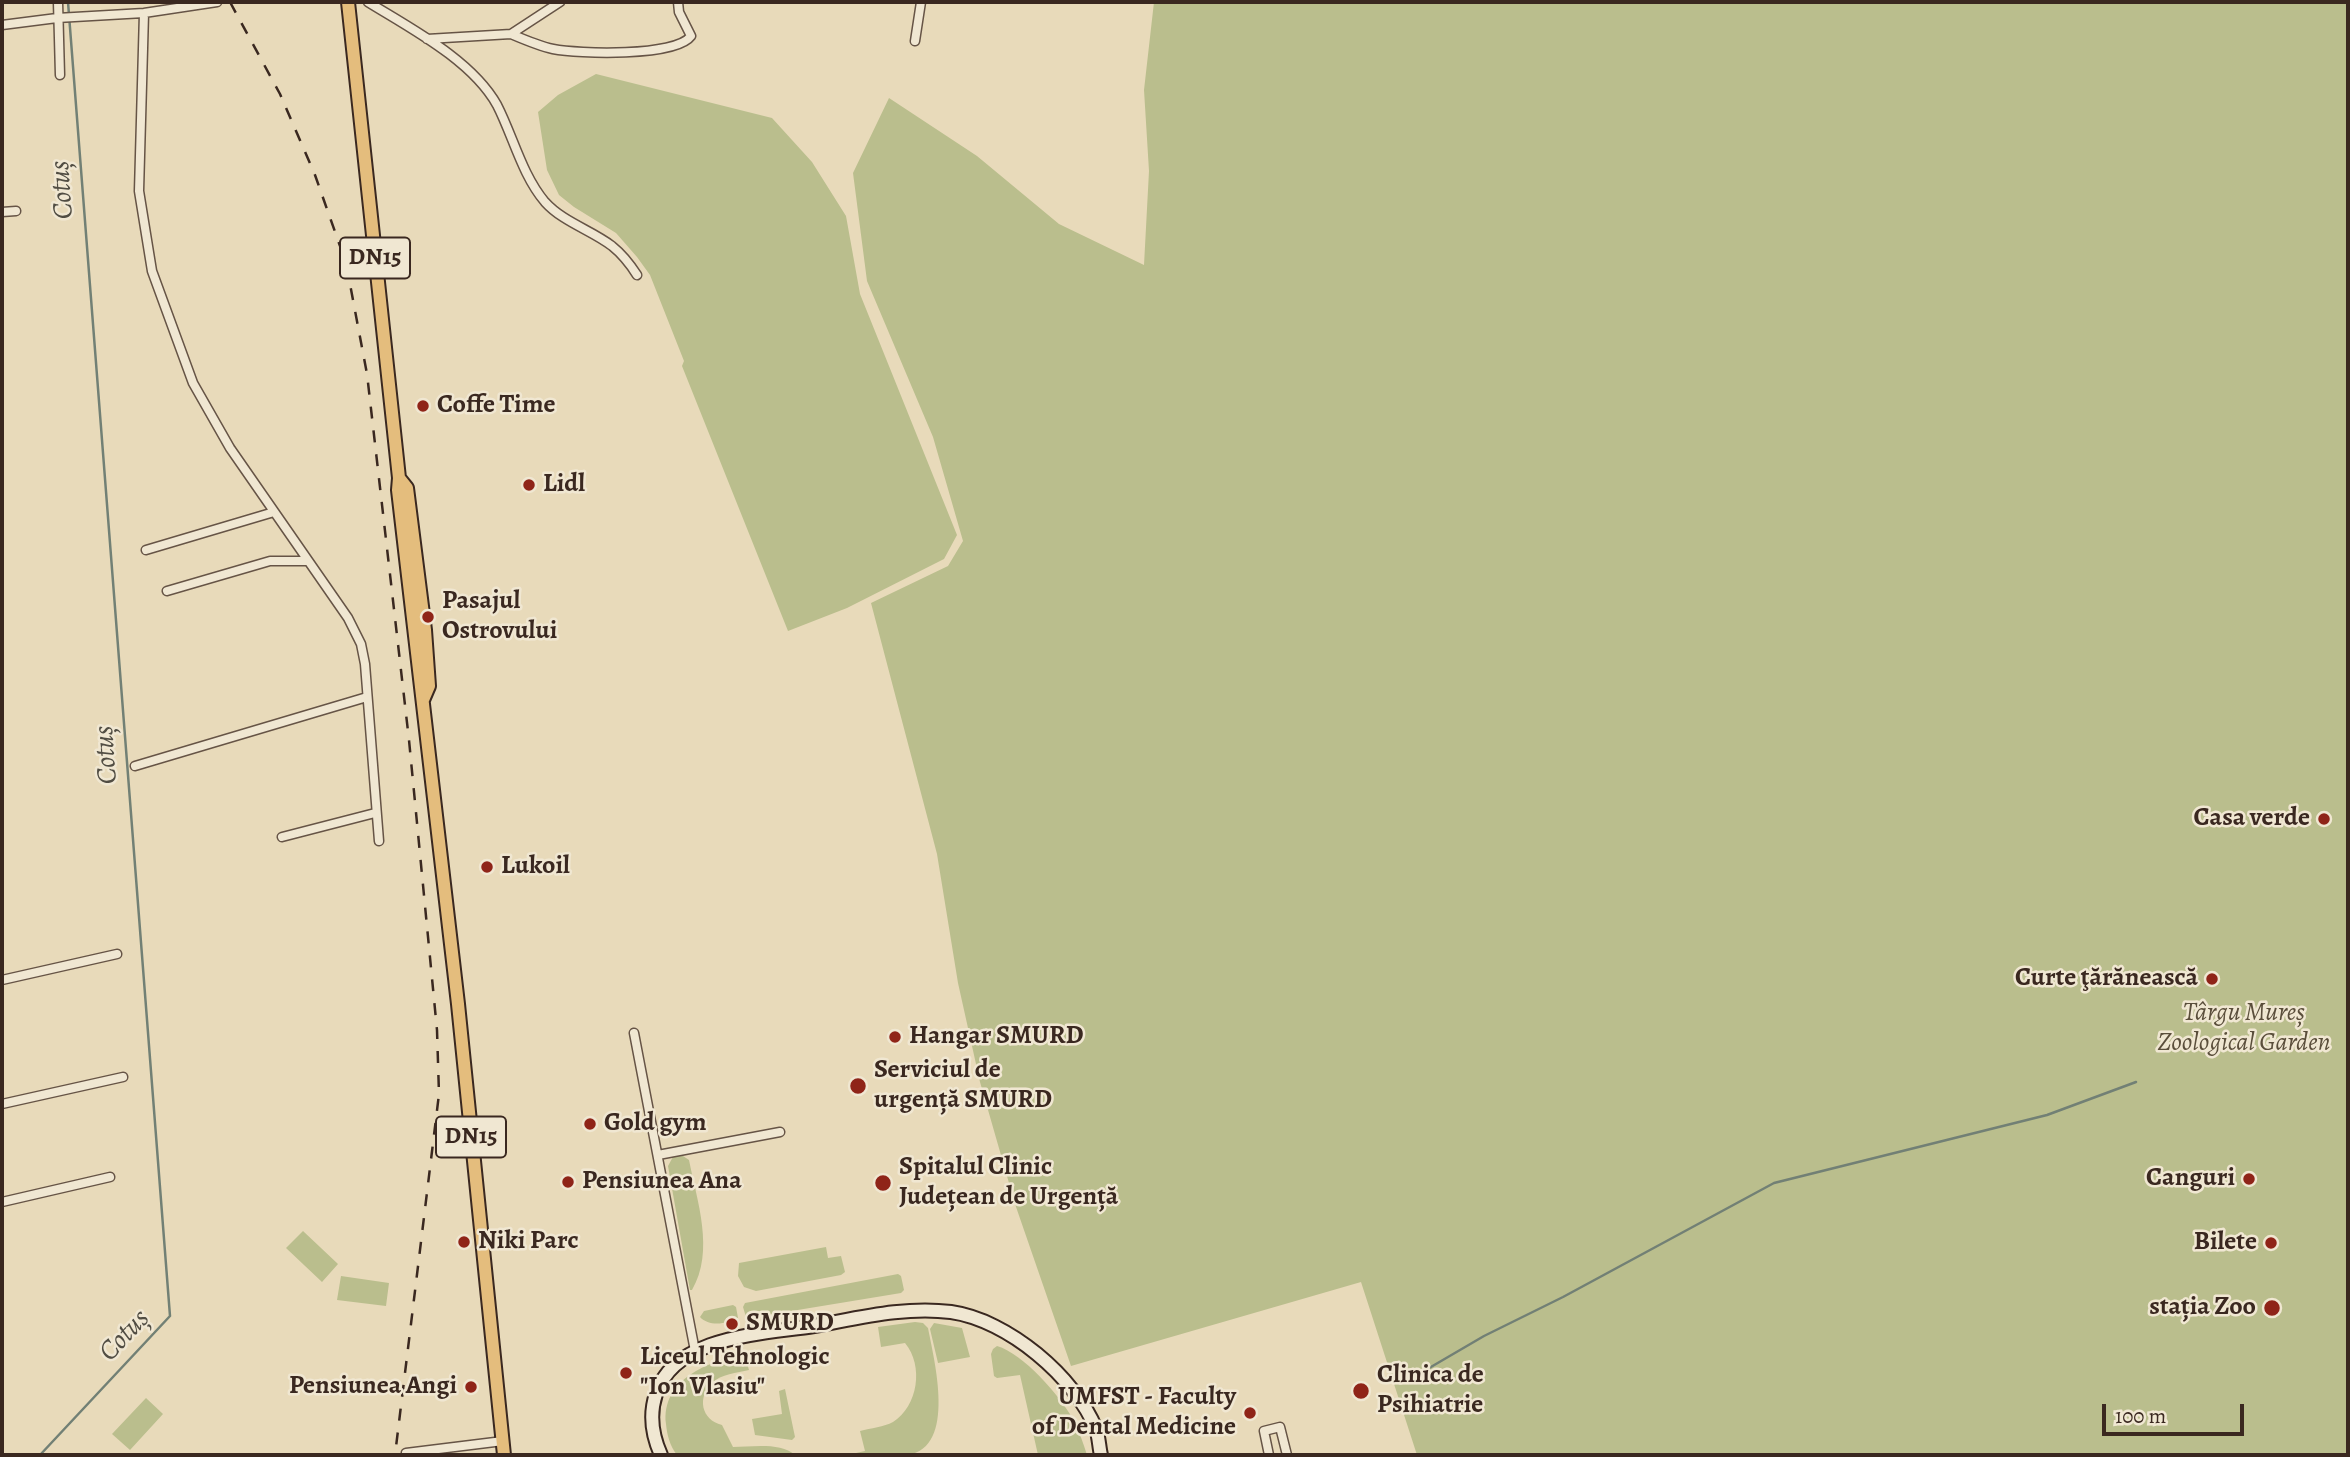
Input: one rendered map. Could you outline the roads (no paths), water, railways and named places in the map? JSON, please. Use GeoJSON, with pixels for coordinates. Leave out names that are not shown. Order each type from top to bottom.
{"type":"FeatureCollection","features":[{"type":"Feature","properties":{"kind":"main road","name":"DN15"},"geometry":{"type":"LineString","coordinates":[[348,2],[419,688],[423,700],[457,1003],[504,1455]]}},
{"type":"Feature","properties":{"kind":"main road"},"geometry":{"type":"LineString","coordinates":[[661,1455],[653,1439],[652,1407],[659,1385],[674,1366],[695,1351],[719,1342],[911,1311],[956,1313],[1010,1336],[1034,1352],[1073,1391],[1096,1429],[1101,1455]]}},
{"type":"Feature","properties":{"kind":"street"},"geometry":{"type":"LineString","coordinates":[[58,2],[60,75]]}},
{"type":"Feature","properties":{"kind":"street"},"geometry":{"type":"LineString","coordinates":[[2,25],[57,18],[144,13],[217,2]]}},
{"type":"Feature","properties":{"kind":"street"},"geometry":{"type":"LineString","coordinates":[[368,2],[427,39],[467,70],[491,96],[543,200],[556,212],[614,247],[637,275]]}},
{"type":"Feature","properties":{"kind":"street"},"geometry":{"type":"LineString","coordinates":[[511,34],[560,2]]}},
{"type":"Feature","properties":{"kind":"street"},"geometry":{"type":"LineString","coordinates":[[427,39],[511,34],[553,48],[587,52],[649,51],[675,46],[687,41],[691,36],[678,12],[678,2]]}},
{"type":"Feature","properties":{"kind":"street"},"geometry":{"type":"LineString","coordinates":[[915,41],[922,2]]}},
{"type":"Feature","properties":{"kind":"street"},"geometry":{"type":"LineString","coordinates":[[144,13],[139,191],[152,271],[193,383],[230,448],[355,630],[366,664],[379,841]]}},
{"type":"Feature","properties":{"kind":"street"},"geometry":{"type":"LineString","coordinates":[[2,212],[16,211]]}},
{"type":"Feature","properties":{"kind":"street"},"geometry":{"type":"LineString","coordinates":[[146,550],[274,512]]}},
{"type":"Feature","properties":{"kind":"street"},"geometry":{"type":"LineString","coordinates":[[167,591],[270,561],[308,561]]}},
{"type":"Feature","properties":{"kind":"street"},"geometry":{"type":"LineString","coordinates":[[135,766],[367,697]]}},
{"type":"Feature","properties":{"kind":"street"},"geometry":{"type":"LineString","coordinates":[[282,837],[375,813]]}},
{"type":"Feature","properties":{"kind":"street"},"geometry":{"type":"LineString","coordinates":[[2,980],[117,954]]}},
{"type":"Feature","properties":{"kind":"street"},"geometry":{"type":"LineString","coordinates":[[634,1032],[695,1351]]}},
{"type":"Feature","properties":{"kind":"street"},"geometry":{"type":"LineString","coordinates":[[2,1104],[122,1077]]}},
{"type":"Feature","properties":{"kind":"street"},"geometry":{"type":"LineString","coordinates":[[658,1155],[780,1132]]}},
{"type":"Feature","properties":{"kind":"street"},"geometry":{"type":"LineString","coordinates":[[2,1202],[110,1177]]}},
{"type":"Feature","properties":{"kind":"street"},"geometry":{"type":"LineString","coordinates":[[1269,1455],[1264,1432],[1280,1427],[1287,1455]]}},
{"type":"Feature","properties":{"kind":"street"},"geometry":{"type":"LineString","coordinates":[[406,1454],[450,1452],[503,1441]]}},
{"type":"Feature","properties":{"kind":"waterway","name":"Cotuș"},"geometry":{"type":"LineString","coordinates":[[40,1455],[170,1316],[68,2]]}},
{"type":"Feature","properties":{"kind":"waterway"},"geometry":{"type":"LineString","coordinates":[[1412,1378],[1484,1336],[1563,1297],[1774,1183],[2047,1115],[2136,1082]]}},
{"type":"Feature","properties":{"kind":"railway"},"geometry":{"type":"LineString","coordinates":[[230,2],[280,94],[315,175],[346,263],[367,374],[409,740],[437,1030],[439,1094],[395,1455]]}},
{"type":"Feature","properties":{"kind":"place","name":"Coffe Time"},"geometry":{"type":"Point","coordinates":[423,406]}},
{"type":"Feature","properties":{"kind":"place","name":"Lidl"},"geometry":{"type":"Point","coordinates":[529,485]}},
{"type":"Feature","properties":{"kind":"place","name":"Pasajul Ostrovului"},"geometry":{"type":"Point","coordinates":[428,617]}},
{"type":"Feature","properties":{"kind":"place","name":"Casa verde"},"geometry":{"type":"Point","coordinates":[2324,819]}},
{"type":"Feature","properties":{"kind":"place","name":"Lukoil"},"geometry":{"type":"Point","coordinates":[487,867]}},
{"type":"Feature","properties":{"kind":"place","name":"Curte ţărănească"},"geometry":{"type":"Point","coordinates":[2212,979]}},
{"type":"Feature","properties":{"kind":"place","name":"Hangar SMURD"},"geometry":{"type":"Point","coordinates":[895,1037]}},
{"type":"Feature","properties":{"kind":"place","name":"Serviciul de urgență SMURD"},"geometry":{"type":"Point","coordinates":[858,1086]}},
{"type":"Feature","properties":{"kind":"place","name":"Gold gym"},"geometry":{"type":"Point","coordinates":[590,1124]}},
{"type":"Feature","properties":{"kind":"place","name":"Canguri"},"geometry":{"type":"Point","coordinates":[2249,1179]}},
{"type":"Feature","properties":{"kind":"place","name":"Pensiunea Ana"},"geometry":{"type":"Point","coordinates":[568,1182]}},
{"type":"Feature","properties":{"kind":"place","name":"Spitalul Clinic Județean de Urgență"},"geometry":{"type":"Point","coordinates":[883,1183]}},
{"type":"Feature","properties":{"kind":"place","name":"Niki Parc"},"geometry":{"type":"Point","coordinates":[464,1242]}},
{"type":"Feature","properties":{"kind":"place","name":"Bilete"},"geometry":{"type":"Point","coordinates":[2271,1243]}},
{"type":"Feature","properties":{"kind":"place","name":"stația Zoo"},"geometry":{"type":"Point","coordinates":[2272,1308]}},
{"type":"Feature","properties":{"kind":"place","name":"SMURD"},"geometry":{"type":"Point","coordinates":[732,1324]}},
{"type":"Feature","properties":{"kind":"place","name":"Liceul Tehnologic \"Ion Vlasiu\""},"geometry":{"type":"Point","coordinates":[626,1373]}},
{"type":"Feature","properties":{"kind":"place","name":"Pensiunea Angi"},"geometry":{"type":"Point","coordinates":[471,1387]}},
{"type":"Feature","properties":{"kind":"place","name":"Clinica de Psihiatrie"},"geometry":{"type":"Point","coordinates":[1361,1391]}},
{"type":"Feature","properties":{"kind":"place","name":"UMFST - Faculty of Dental Medicine"},"geometry":{"type":"Point","coordinates":[1250,1413]}},
{"type":"Feature","properties":{"kind":"park label","name":"Târgu Mureș Zoological Garden"},"geometry":{"type":"Point","coordinates":[2244,1029]}}]}
